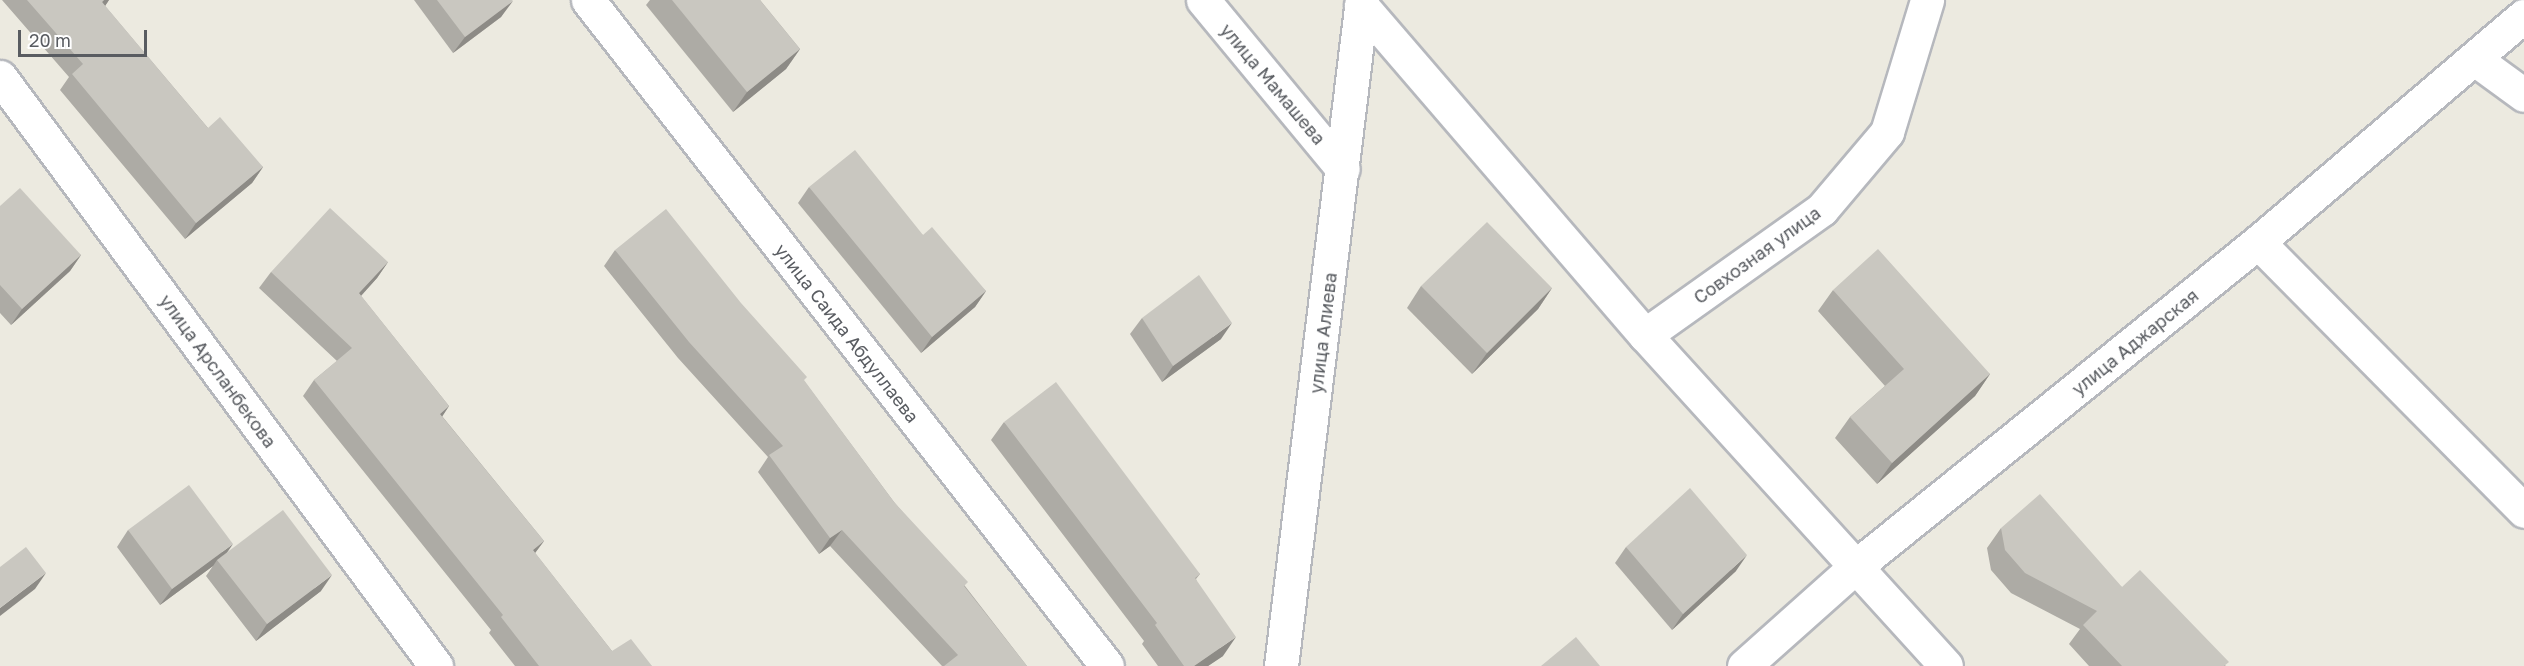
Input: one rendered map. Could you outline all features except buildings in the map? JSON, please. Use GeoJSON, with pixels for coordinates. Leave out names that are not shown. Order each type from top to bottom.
{"type":"FeatureCollection","features":[{"type":"Feature","properties":{"kind":"street","name":"улица Саида Абдуллаева"},"geometry":{"type":"LineString","coordinates":[[588,0],[1107,666]]}},
{"type":"Feature","properties":{"kind":"street","name":"улица Мамашева"},"geometry":{"type":"LineString","coordinates":[[1203,0],[1343,169]]}},
{"type":"Feature","properties":{"kind":"street","name":"Совхозная улица"},"geometry":{"type":"LineString","coordinates":[[1645,335],[1822,209],[1887,132],[1927,0]]}},
{"type":"Feature","properties":{"kind":"street","name":"улица Алиева"},"geometry":{"type":"LineString","coordinates":[[1281,666],[1362,2]]}},
{"type":"Feature","properties":{"kind":"street"},"geometry":{"type":"LineString","coordinates":[[1362,2],[1645,335],[1946,666]]}},
{"type":"Feature","properties":{"kind":"street","name":"улица Аджарская"},"geometry":{"type":"LineString","coordinates":[[1744,666],[1855,567],[2258,242],[2476,60],[2524,16]]}},
{"type":"Feature","properties":{"kind":"street"},"geometry":{"type":"LineString","coordinates":[[2476,60],[2524,95]]}},
{"type":"Feature","properties":{"kind":"street","name":"улица Арсланбекова"},"geometry":{"type":"LineString","coordinates":[[0,77],[436,666]]}},
{"type":"Feature","properties":{"kind":"street"},"geometry":{"type":"LineString","coordinates":[[2258,242],[2524,511]]}}]}
